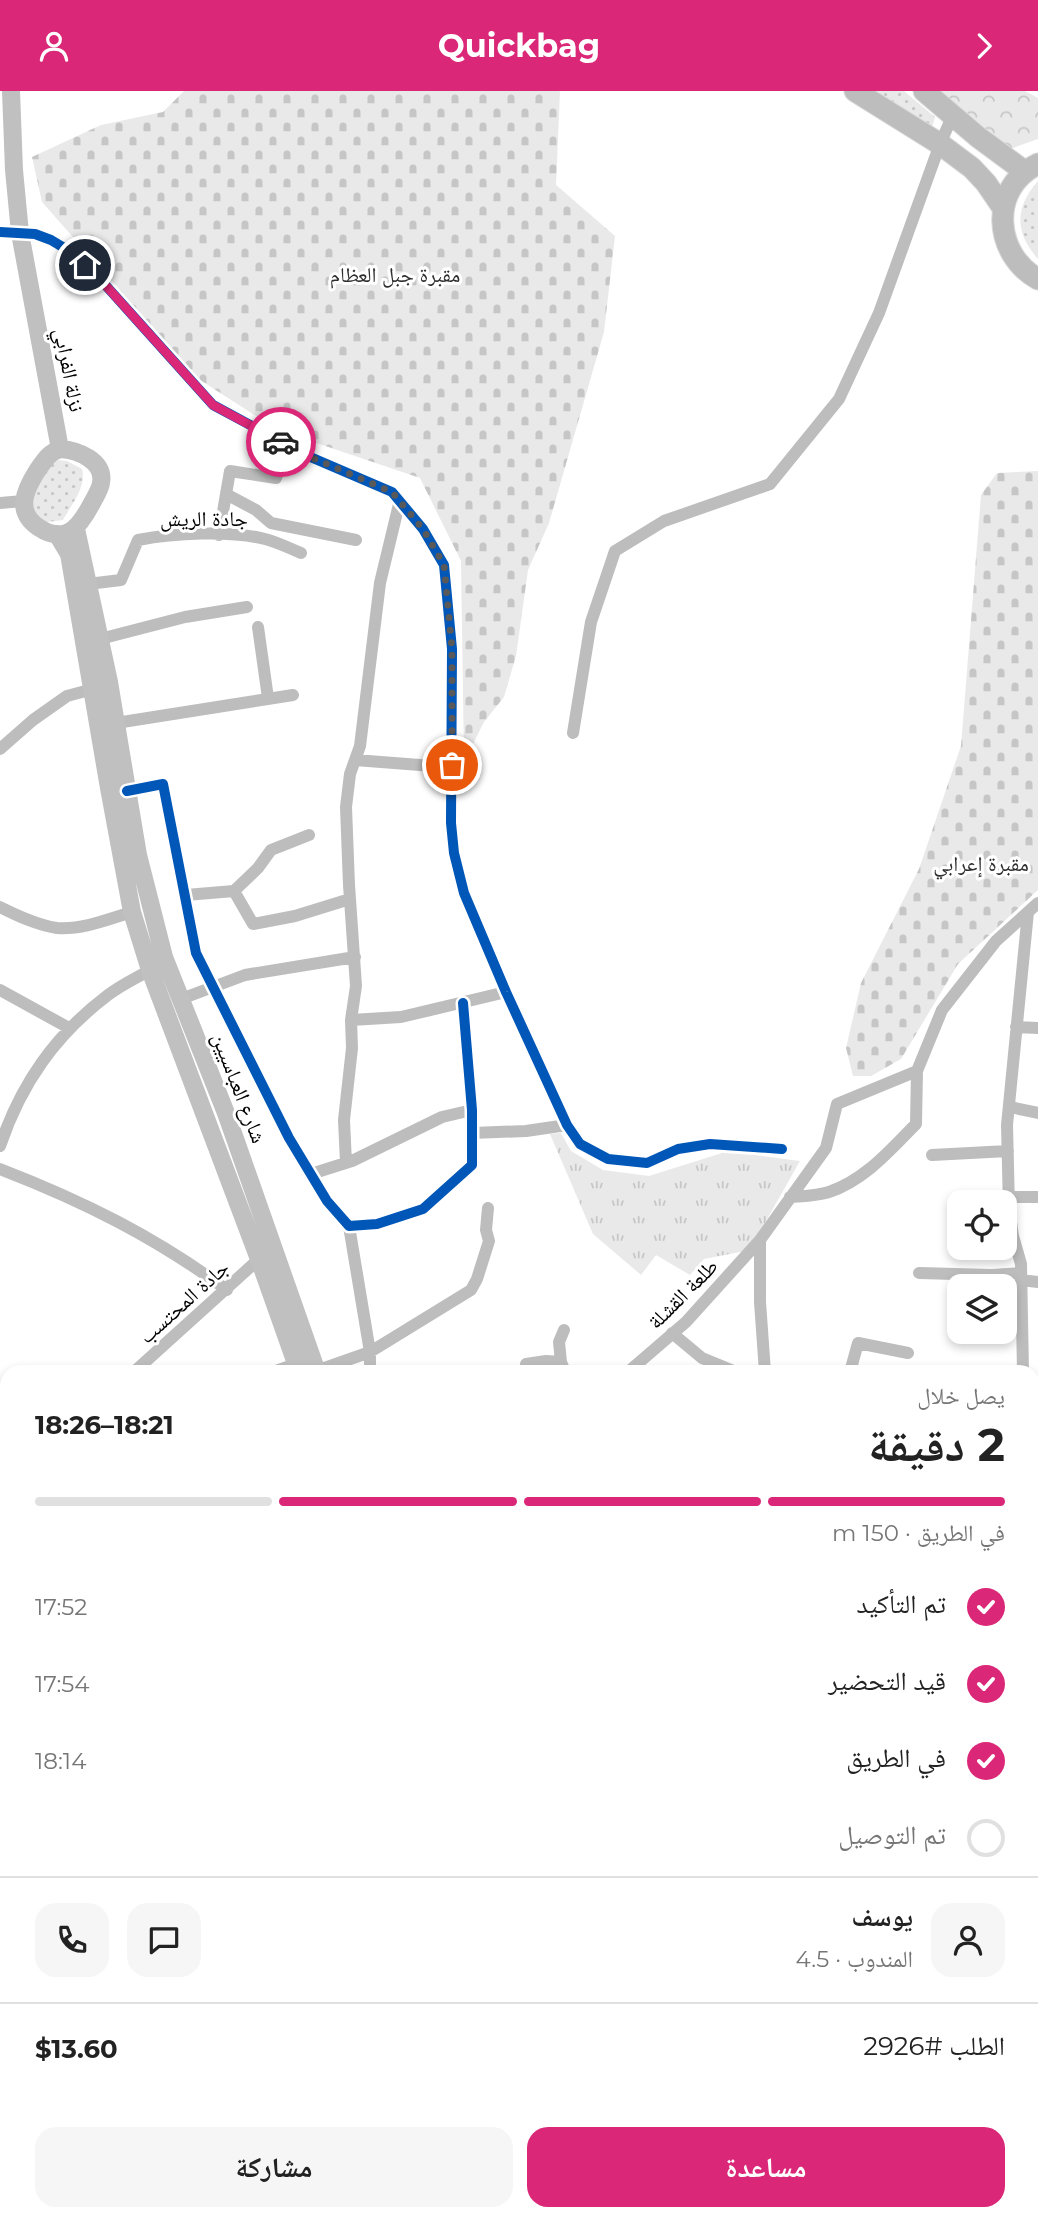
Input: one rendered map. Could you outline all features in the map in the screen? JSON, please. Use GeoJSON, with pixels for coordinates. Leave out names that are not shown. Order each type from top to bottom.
{"type":"FeatureCollection","features":[{"type":"Feature","properties":{"kind":"main road","name":"نزلة الفرابي"},"geometry":{"type":"LineString","coordinates":[[11,91],[20,233],[60,449]]}},
{"type":"Feature","properties":{"kind":"main road"},"geometry":{"type":"LineString","coordinates":[[855,91],[940,144],[972,168],[1003,208]]}},
{"type":"Feature","properties":{"kind":"main road"},"geometry":{"type":"LineString","coordinates":[[924,91],[1001,155],[1031,167],[1010,188],[1003,208],[1005,238],[1012,253],[1022,267],[1038,279]]}},
{"type":"Feature","properties":{"kind":"main road"},"geometry":{"type":"LineString","coordinates":[[60,449],[80,453],[93,461],[101,475],[98,491],[82,521],[76,529],[57,534],[36,526],[28,518],[23,501],[28,486],[47,456],[60,449]]}},
{"type":"Feature","properties":{"kind":"main road","name":"شارع العباسيين"},"geometry":{"type":"LineString","coordinates":[[76,529],[116,723],[138,855],[164,957],[226,1113],[305,1365]]}},
{"type":"Feature","properties":{"kind":"main road","name":"شارع العباسيين"},"geometry":{"type":"LineString","coordinates":[[57,534],[69,554],[108,788],[132,912],[150,970],[259,1259],[305,1365]]}},
{"type":"Feature","properties":{"kind":"street"},"geometry":{"type":"LineString","coordinates":[[573,733],[590,622],[615,551],[664,521],[770,484],[839,399],[879,313],[952,117]]}},
{"type":"Feature","properties":{"kind":"street"},"geometry":{"type":"LineString","coordinates":[[0,232],[35,235],[51,240],[71,252],[99,278],[213,405],[288,445],[392,492],[423,529],[444,565],[452,649],[451,823],[454,853],[464,893],[567,1125],[580,1144],[608,1159],[647,1164],[678,1149],[710,1144],[782,1149]]}},
{"type":"Feature","properties":{"kind":"street"},"geometry":{"type":"LineString","coordinates":[[219,535],[230,471],[276,478],[288,445]]}},
{"type":"Feature","properties":{"kind":"street"},"geometry":{"type":"LineString","coordinates":[[226,494],[256,510],[271,523],[356,540]]}},
{"type":"Feature","properties":{"kind":"street"},"geometry":{"type":"LineString","coordinates":[[346,1163],[344,1120],[356,986],[346,807],[350,773],[360,746],[380,583],[400,500]]}},
{"type":"Feature","properties":{"kind":"street"},"geometry":{"type":"LineString","coordinates":[[0,503],[23,501]]}},
{"type":"Feature","properties":{"kind":"street","name":"جادة الريش"},"geometry":{"type":"LineString","coordinates":[[88,584],[121,580],[138,540],[167,535],[219,535],[264,539],[301,553]]}},
{"type":"Feature","properties":{"kind":"street"},"geometry":{"type":"LineString","coordinates":[[100,639],[185,617],[247,607]]}},
{"type":"Feature","properties":{"kind":"street"},"geometry":{"type":"LineString","coordinates":[[258,627],[268,698]]}},
{"type":"Feature","properties":{"kind":"street"},"geometry":{"type":"LineString","coordinates":[[0,749],[33,720],[67,696],[93,689]]}},
{"type":"Feature","properties":{"kind":"street"},"geometry":{"type":"LineString","coordinates":[[116,723],[293,695]]}},
{"type":"Feature","properties":{"kind":"street"},"geometry":{"type":"LineString","coordinates":[[355,760],[452,765]]}},
{"type":"Feature","properties":{"kind":"street"},"geometry":{"type":"LineString","coordinates":[[127,791],[163,784],[196,953],[289,1138],[327,1201],[349,1226],[370,1365]]}},
{"type":"Feature","properties":{"kind":"street"},"geometry":{"type":"LineString","coordinates":[[186,895],[234,891],[258,868],[271,850],[309,835]]}},
{"type":"Feature","properties":{"kind":"street"},"geometry":{"type":"LineString","coordinates":[[234,891],[253,924],[295,916],[350,899]]}},
{"type":"Feature","properties":{"kind":"street"},"geometry":{"type":"LineString","coordinates":[[0,907],[27,919],[57,927],[84,926],[132,912]]}},
{"type":"Feature","properties":{"kind":"street"},"geometry":{"type":"LineString","coordinates":[[1009,1190],[1007,1125],[1016,1027],[1033,908]]}},
{"type":"Feature","properties":{"kind":"street"},"geometry":{"type":"LineString","coordinates":[[790,1197],[828,1193],[859,1177],[881,1161],[916,1124],[917,1071],[942,1010],[996,941],[1033,908]]}},
{"type":"Feature","properties":{"kind":"street"},"geometry":{"type":"LineString","coordinates":[[181,999],[245,975],[355,957]]}},
{"type":"Feature","properties":{"kind":"street"},"geometry":{"type":"LineString","coordinates":[[0,1146],[10,1116],[34,1070],[69,1028],[109,994],[150,970]]}},
{"type":"Feature","properties":{"kind":"street"},"geometry":{"type":"LineString","coordinates":[[0,990],[69,1028]]}},
{"type":"Feature","properties":{"kind":"street"},"geometry":{"type":"LineString","coordinates":[[351,1020],[401,1017],[506,992]]}},
{"type":"Feature","properties":{"kind":"street"},"geometry":{"type":"LineString","coordinates":[[349,1226],[377,1224],[423,1209],[472,1165],[472,1110],[463,1003]]}},
{"type":"Feature","properties":{"kind":"street"},"geometry":{"type":"LineString","coordinates":[[1016,1027],[1038,1028]]}},
{"type":"Feature","properties":{"kind":"street","name":"طلعة القشلة"},"geometry":{"type":"LineString","coordinates":[[636,1365],[695,1313],[760,1240],[826,1147],[837,1104],[917,1071]]}},
{"type":"Feature","properties":{"kind":"street"},"geometry":{"type":"LineString","coordinates":[[1010,1107],[1038,1113]]}},
{"type":"Feature","properties":{"kind":"street"},"geometry":{"type":"LineString","coordinates":[[311,1174],[346,1163],[442,1117],[472,1110]]}},
{"type":"Feature","properties":{"kind":"street"},"geometry":{"type":"LineString","coordinates":[[472,1133],[526,1131],[567,1125]]}},
{"type":"Feature","properties":{"kind":"street"},"geometry":{"type":"LineString","coordinates":[[932,1155],[1008,1151]]}},
{"type":"Feature","properties":{"kind":"street"},"geometry":{"type":"LineString","coordinates":[[0,1169],[41,1185],[129,1227],[185,1259],[226,1290]]}},
{"type":"Feature","properties":{"kind":"street"},"geometry":{"type":"LineString","coordinates":[[1017,1197],[1038,1197]]}},
{"type":"Feature","properties":{"kind":"street"},"geometry":{"type":"LineString","coordinates":[[324,1365],[370,1352],[471,1290],[478,1279],[489,1241],[486,1230],[488,1208]]}},
{"type":"Feature","properties":{"kind":"street"},"geometry":{"type":"LineString","coordinates":[[760,1240],[760,1302],[764,1365]]}},
{"type":"Feature","properties":{"kind":"street"},"geometry":{"type":"LineString","coordinates":[[1017,1251],[1021,1265],[1023,1365]]}},
{"type":"Feature","properties":{"kind":"street","name":"جادة المحتسب"},"geometry":{"type":"LineString","coordinates":[[142,1365],[259,1259]]}},
{"type":"Feature","properties":{"kind":"street"},"geometry":{"type":"LineString","coordinates":[[919,1273],[1021,1277],[1038,1282]]}},
{"type":"Feature","properties":{"kind":"street"},"geometry":{"type":"LineString","coordinates":[[563,1365],[559,1342],[564,1330]]}},
{"type":"Feature","properties":{"kind":"street"},"geometry":{"type":"LineString","coordinates":[[672,1333],[702,1358],[719,1365]]}},
{"type":"Feature","properties":{"kind":"street"},"geometry":{"type":"LineString","coordinates":[[852,1365],[858,1343],[908,1353]]}},
{"type":"Feature","properties":{"kind":"street"},"geometry":{"type":"LineString","coordinates":[[526,1364],[546,1361],[557,1365]]}},
{"type":"Feature","properties":{"kind":"green space","name":"مقبرة جبل العظام"},"geometry":{"type":"Polygon","coordinates":[[[184,91],[560,91],[556,185],[615,236],[604,332],[549,523],[528,570],[516,656],[504,697],[484,722],[464,762],[461,561],[420,478],[278,430],[197,378],[42,202],[32,157],[101,125],[163,112],[184,91]]]}},
{"type":"Feature","properties":{"kind":"green space"},"geometry":{"type":"Polygon","coordinates":[[[875,91],[904,91],[935,117],[932,128],[875,91]]]}},
{"type":"Feature","properties":{"kind":"green space"},"geometry":{"type":"Polygon","coordinates":[[[941,91],[1025,91],[1038,98],[1038,139],[1010,149],[941,91]]]}},
{"type":"Feature","properties":{"kind":"green space"},"geometry":{"type":"Polygon","coordinates":[[[1038,181],[1038,259],[1025,239],[1020,220],[1025,200],[1038,181]]]}},
{"type":"Feature","properties":{"kind":"green space"},"geometry":{"type":"Polygon","coordinates":[[[67,461],[82,469],[82,482],[63,520],[47,522],[34,517],[27,500],[51,462],[67,461]]]}},
{"type":"Feature","properties":{"kind":"green space","name":"مقبرة إعرابي"},"geometry":{"type":"Polygon","coordinates":[[[1038,471],[1038,890],[958,964],[901,1059],[871,1076],[853,1076],[846,1048],[861,983],[919,869],[961,746],[981,495],[997,473],[1038,471]]]}},
{"type":"Feature","properties":{"kind":"green space"},"geometry":{"type":"Polygon","coordinates":[[[561,1133],[571,1151],[603,1170],[649,1176],[722,1153],[800,1161],[758,1235],[745,1251],[704,1259],[690,1275],[656,1255],[641,1275],[593,1234],[550,1134],[561,1133]]]}},
{"type":"Feature","properties":{"kind":"cycle path"},"geometry":{"type":"LineString","coordinates":[[0,232],[35,234],[71,252],[99,278],[213,405],[308,456],[392,492],[423,529],[444,565],[452,649],[451,823],[454,853],[464,893],[567,1125],[580,1144],[608,1159],[647,1163],[678,1149],[710,1144],[782,1149]]}},
{"type":"Feature","properties":{"kind":"cycle path"},"geometry":{"type":"LineString","coordinates":[[127,791],[163,784],[196,953],[289,1138],[327,1201],[349,1226],[377,1224],[423,1209],[472,1165],[472,1110],[463,1003]]}},
{"type":"Feature","properties":{"kind":"way so far"},"geometry":{"type":"LineString","coordinates":[[281,442],[392,492],[423,529],[444,565],[452,649],[452,765]]}},
{"type":"Feature","properties":{"kind":"route"},"geometry":{"type":"LineString","coordinates":[[85,265],[213,405],[281,442]]}}]}
